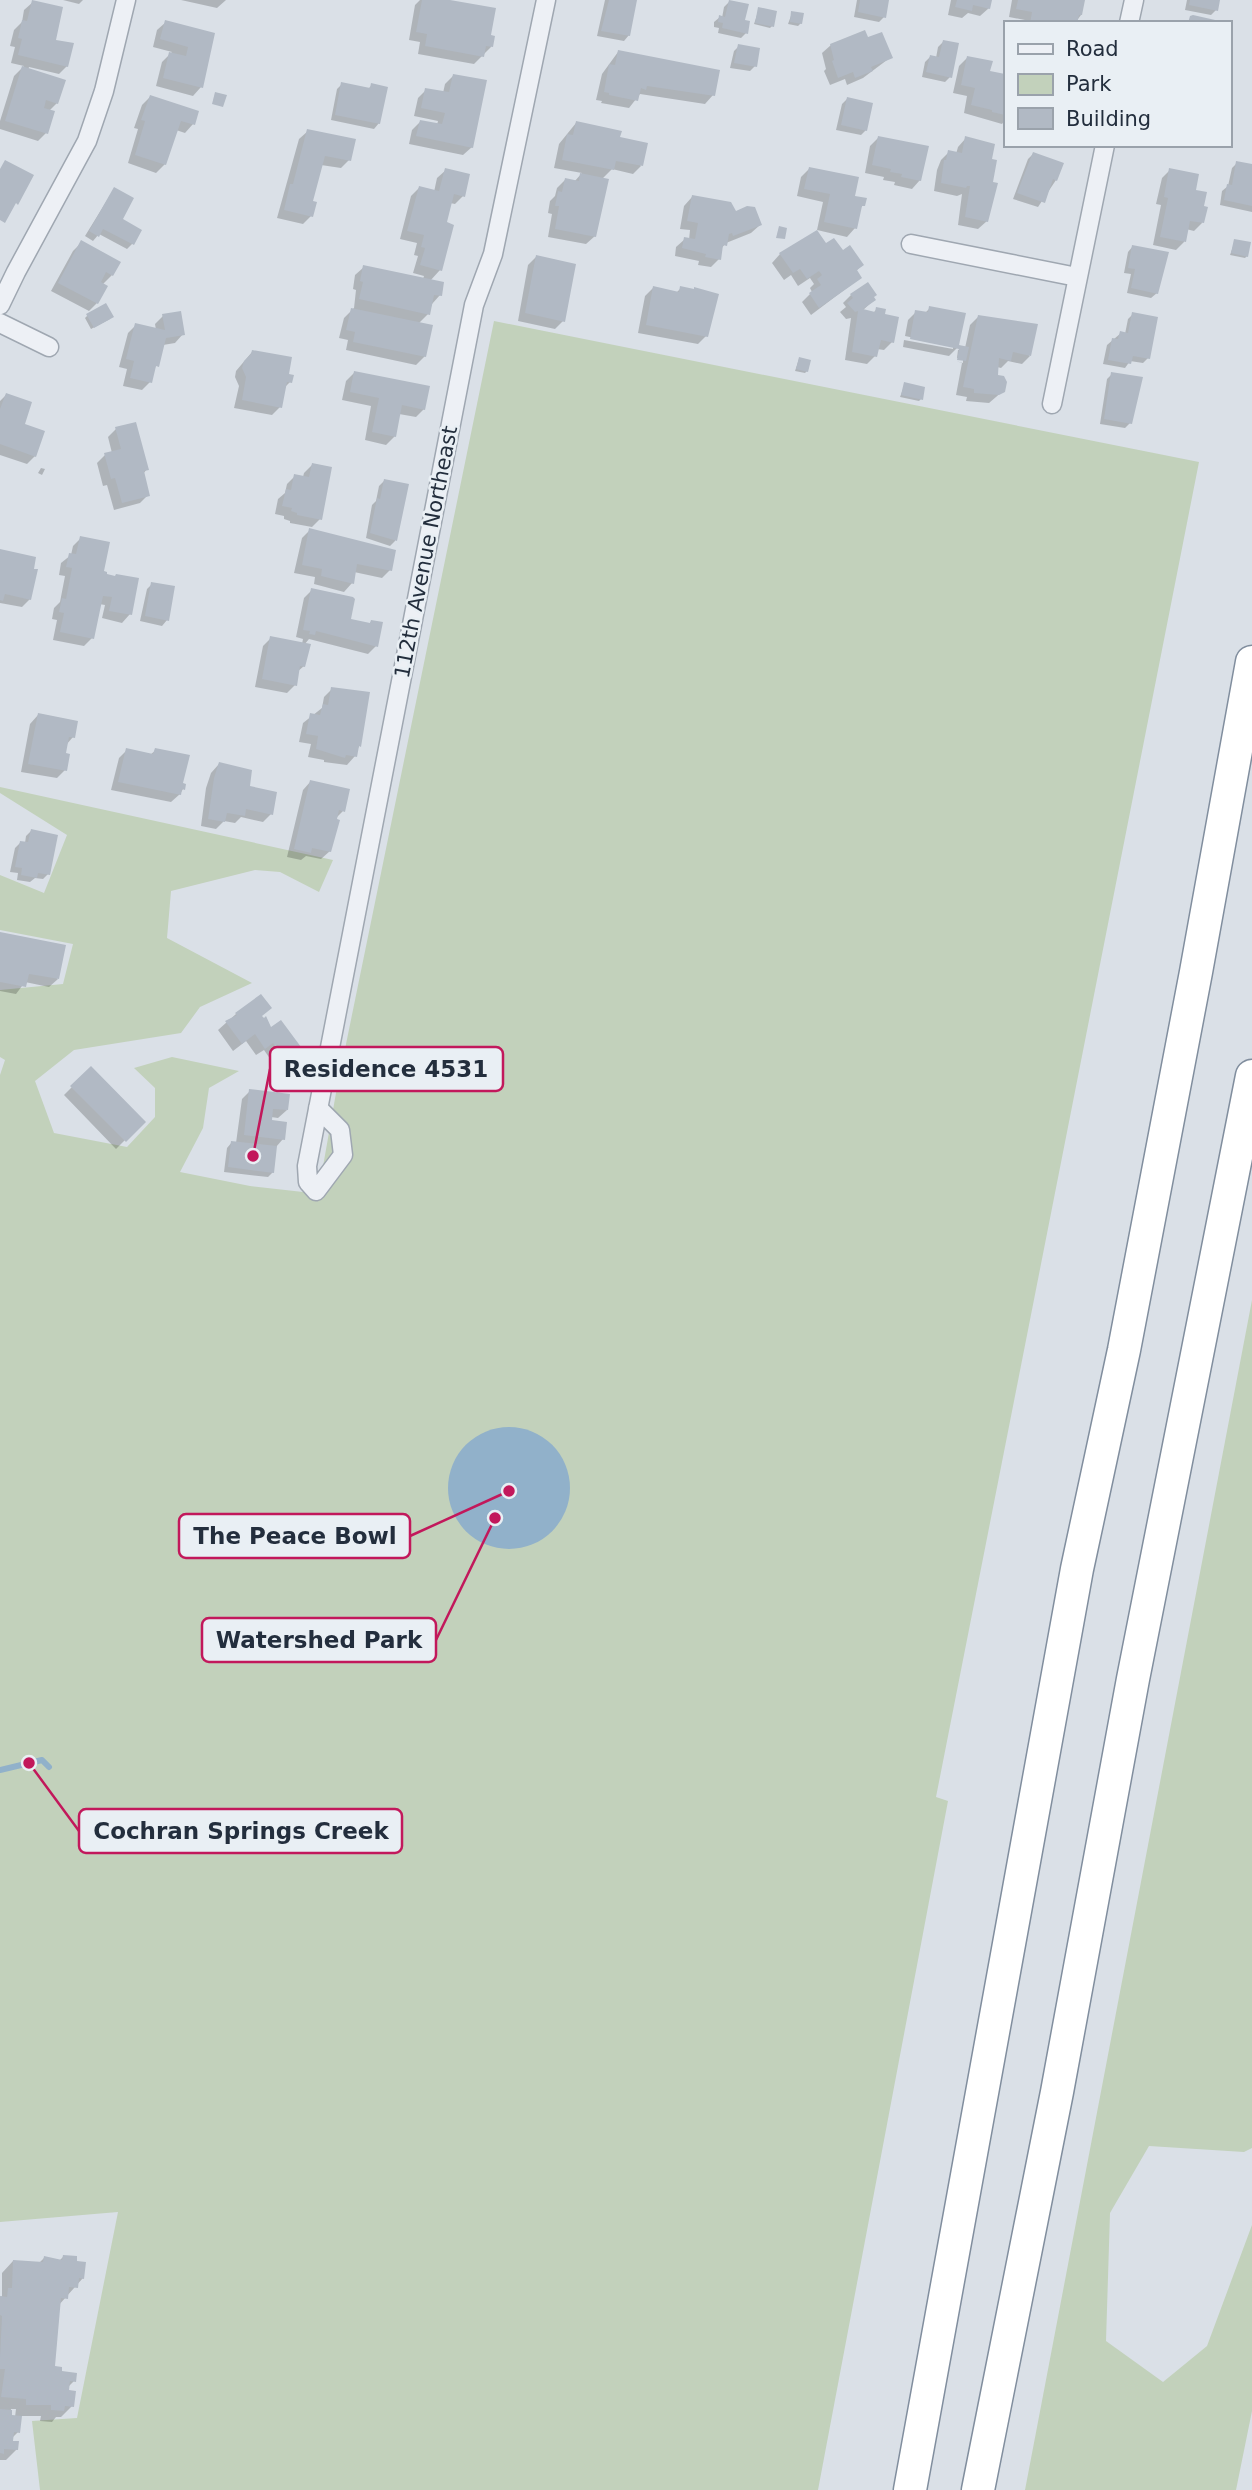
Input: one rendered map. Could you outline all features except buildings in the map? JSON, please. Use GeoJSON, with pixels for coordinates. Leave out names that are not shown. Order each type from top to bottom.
{"type":"FeatureCollection","features":[{"type":"Feature","properties":{"kind":"highway"},"geometry":{"type":"LineString","coordinates":[[910,2490],[1077,1569],[1132,1310],[1252,662]]}},
{"type":"Feature","properties":{"kind":"highway"},"geometry":{"type":"LineString","coordinates":[[978,2490],[1057,2092],[1138,1653],[1252,1076]]}},
{"type":"Feature","properties":{"kind":"street"},"geometry":{"type":"LineString","coordinates":[[0,305],[8,267],[87,141],[104,91],[126,0]]}},
{"type":"Feature","properties":{"kind":"street","name":"112th Avenue Northeast"},"geometry":{"type":"LineString","coordinates":[[318,1108],[474,305],[493,254],[546,0]]}},
{"type":"Feature","properties":{"kind":"street"},"geometry":{"type":"LineString","coordinates":[[1129,21],[1134,0]]}},
{"type":"Feature","properties":{"kind":"street"},"geometry":{"type":"LineString","coordinates":[[1052,404],[1105,147]]}},
{"type":"Feature","properties":{"kind":"street"},"geometry":{"type":"LineString","coordinates":[[911,244],[1077,277]]}},
{"type":"Feature","properties":{"kind":"street"},"geometry":{"type":"LineString","coordinates":[[0,323],[49,348]]}},
{"type":"Feature","properties":{"kind":"green space"},"geometry":{"type":"Polygon","coordinates":[[[494,321],[1199,462],[936,1797],[948,1801],[818,2490],[40,2490],[32,2421],[77,2418],[118,2212],[0,2222],[0,1075],[5,1060],[0,1057],[0,990],[63,984],[73,944],[0,930],[0,875],[44,893],[67,835],[0,793],[0,787],[333,860],[319,892],[280,872],[255,870],[171,891],[167,938],[252,983],[200,1007],[181,1033],[74,1050],[35,1081],[54,1133],[127,1147],[155,1117],[155,1088],[134,1068],[172,1057],[239,1071],[209,1088],[203,1128],[180,1172],[250,1186],[312,1193],[319,1189],[336,1093],[494,321]]]}},
{"type":"Feature","properties":{"kind":"green space"},"geometry":{"type":"Polygon","coordinates":[[[1252,1300],[1252,2148],[1244,2152],[1149,2146],[1110,2213],[1106,2341],[1163,2382],[1207,2346],[1252,2225],[1252,2411],[1236,2490],[1025,2490],[1252,1300]]]}},
{"type":"Feature","properties":{"kind":"water"},"geometry":{"type":"Polygon","coordinates":[[[509,1427],[532,1431],[552,1445],[566,1465],[570,1488],[566,1511],[552,1531],[532,1545],[509,1549],[486,1545],[466,1531],[452,1511],[448,1488],[452,1465],[466,1445],[486,1431],[509,1427]]]}},
{"type":"Feature","properties":{"kind":"waterway"},"geometry":{"type":"LineString","coordinates":[[0,1770],[42,1760],[49,1767]]}},
{"type":"Feature","properties":{"kind":"place","name":"Residence 4531"},"geometry":{"type":"Point","coordinates":[253,1156]}},
{"type":"Feature","properties":{"kind":"place","name":"The Peace Bowl"},"geometry":{"type":"Point","coordinates":[509,1491]}},
{"type":"Feature","properties":{"kind":"place","name":"Watershed Park"},"geometry":{"type":"Point","coordinates":[495,1518]}},
{"type":"Feature","properties":{"kind":"place","name":"Cochran Springs Creek"},"geometry":{"type":"Point","coordinates":[29,1763]}}]}
